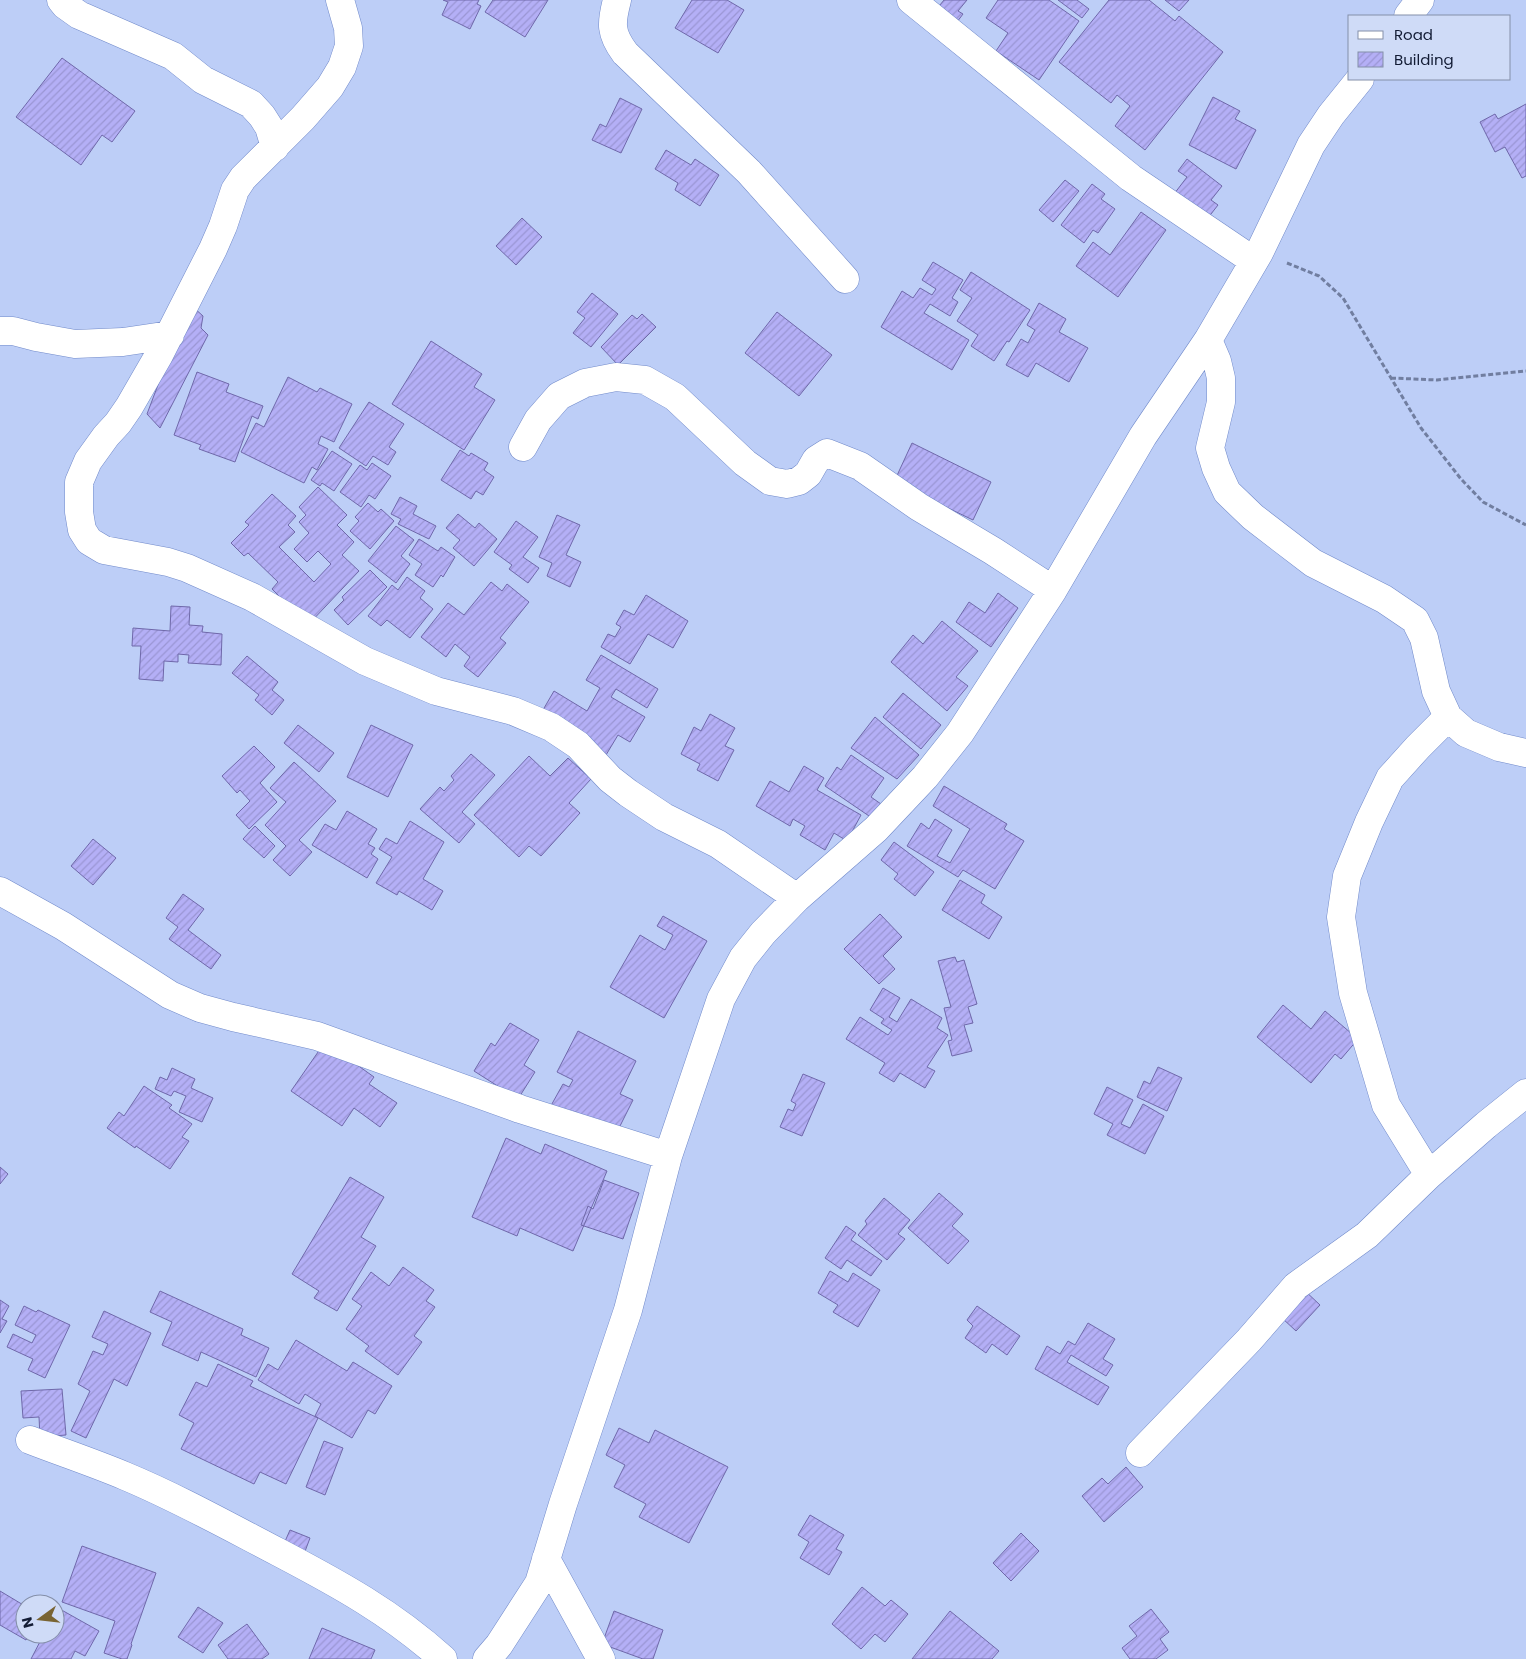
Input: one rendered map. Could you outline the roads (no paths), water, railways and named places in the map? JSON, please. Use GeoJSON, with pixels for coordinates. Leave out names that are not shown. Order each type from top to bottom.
{"type":"FeatureCollection","features":[{"type":"Feature","properties":{"kind":"street"},"geometry":{"type":"LineString","coordinates":[[61,0],[79,15],[173,56],[203,80],[251,104],[262,116],[269,128],[275,147]]}},
{"type":"Feature","properties":{"kind":"street"},"geometry":{"type":"LineString","coordinates":[[340,0],[348,28],[349,46],[342,68],[330,87],[275,147],[243,178],[235,190],[213,249],[170,335],[129,407],[88,461],[79,482],[78,497],[82,530],[89,540],[104,550],[168,562],[187,568],[252,597],[365,661],[436,691],[513,711],[551,728],[578,745],[610,779],[628,794],[664,817],[718,844],[797,898]]}},
{"type":"Feature","properties":{"kind":"street"},"geometry":{"type":"LineString","coordinates":[[617,0],[612,26],[614,35],[625,53],[749,172],[845,278]]}},
{"type":"Feature","properties":{"kind":"street"},"geometry":{"type":"LineString","coordinates":[[911,0],[1131,178],[1257,257]]}},
{"type":"Feature","properties":{"kind":"street"},"geometry":{"type":"LineString","coordinates":[[1409,15],[1420,0]]}},
{"type":"Feature","properties":{"kind":"street"},"geometry":{"type":"LineString","coordinates":[[487,1659],[499,1645],[539,1583],[563,1504],[628,1310],[668,1156],[721,999],[743,958],[763,933],[797,898],[876,829],[925,777],[960,733],[1053,590],[1143,436],[1208,340],[1257,257],[1311,145],[1331,115],[1359,80]]}},
{"type":"Feature","properties":{"kind":"street"},"geometry":{"type":"LineString","coordinates":[[0,331],[13,331],[76,344],[123,342],[170,335]]}},
{"type":"Feature","properties":{"kind":"street"},"geometry":{"type":"LineString","coordinates":[[1208,340],[1221,378],[1221,402],[1210,448],[1216,468],[1227,492],[1253,517],[1313,563],[1384,599],[1415,620],[1424,638],[1436,691],[1448,717],[1466,734],[1499,747],[1526,753]]}},
{"type":"Feature","properties":{"kind":"street"},"geometry":{"type":"LineString","coordinates":[[523,447],[538,420],[560,396],[585,383],[600,380],[616,377],[645,380],[675,397],[745,463],[770,481],[787,484],[799,481],[808,474],[816,460],[827,453],[841,458],[860,466],[919,507],[993,551],[1053,590]]}},
{"type":"Feature","properties":{"kind":"street"},"geometry":{"type":"LineString","coordinates":[[1429,1175],[1386,1105],[1353,993],[1341,917],[1347,876],[1390,778],[1418,746],[1448,717]]}},
{"type":"Feature","properties":{"kind":"street"},"geometry":{"type":"LineString","coordinates":[[0,891],[62,926],[170,995],[200,1008],[317,1036],[520,1109],[668,1156]]}},
{"type":"Feature","properties":{"kind":"street"},"geometry":{"type":"LineString","coordinates":[[1140,1453],[1249,1340],[1296,1286],[1367,1234],[1429,1175],[1486,1125],[1526,1094]]}},
{"type":"Feature","properties":{"kind":"street"},"geometry":{"type":"LineString","coordinates":[[30,1440],[126,1477],[211,1516],[370,1603],[416,1635],[443,1659]]}},
{"type":"Feature","properties":{"kind":"street"},"geometry":{"type":"LineString","coordinates":[[546,1559],[601,1659]]}}]}
